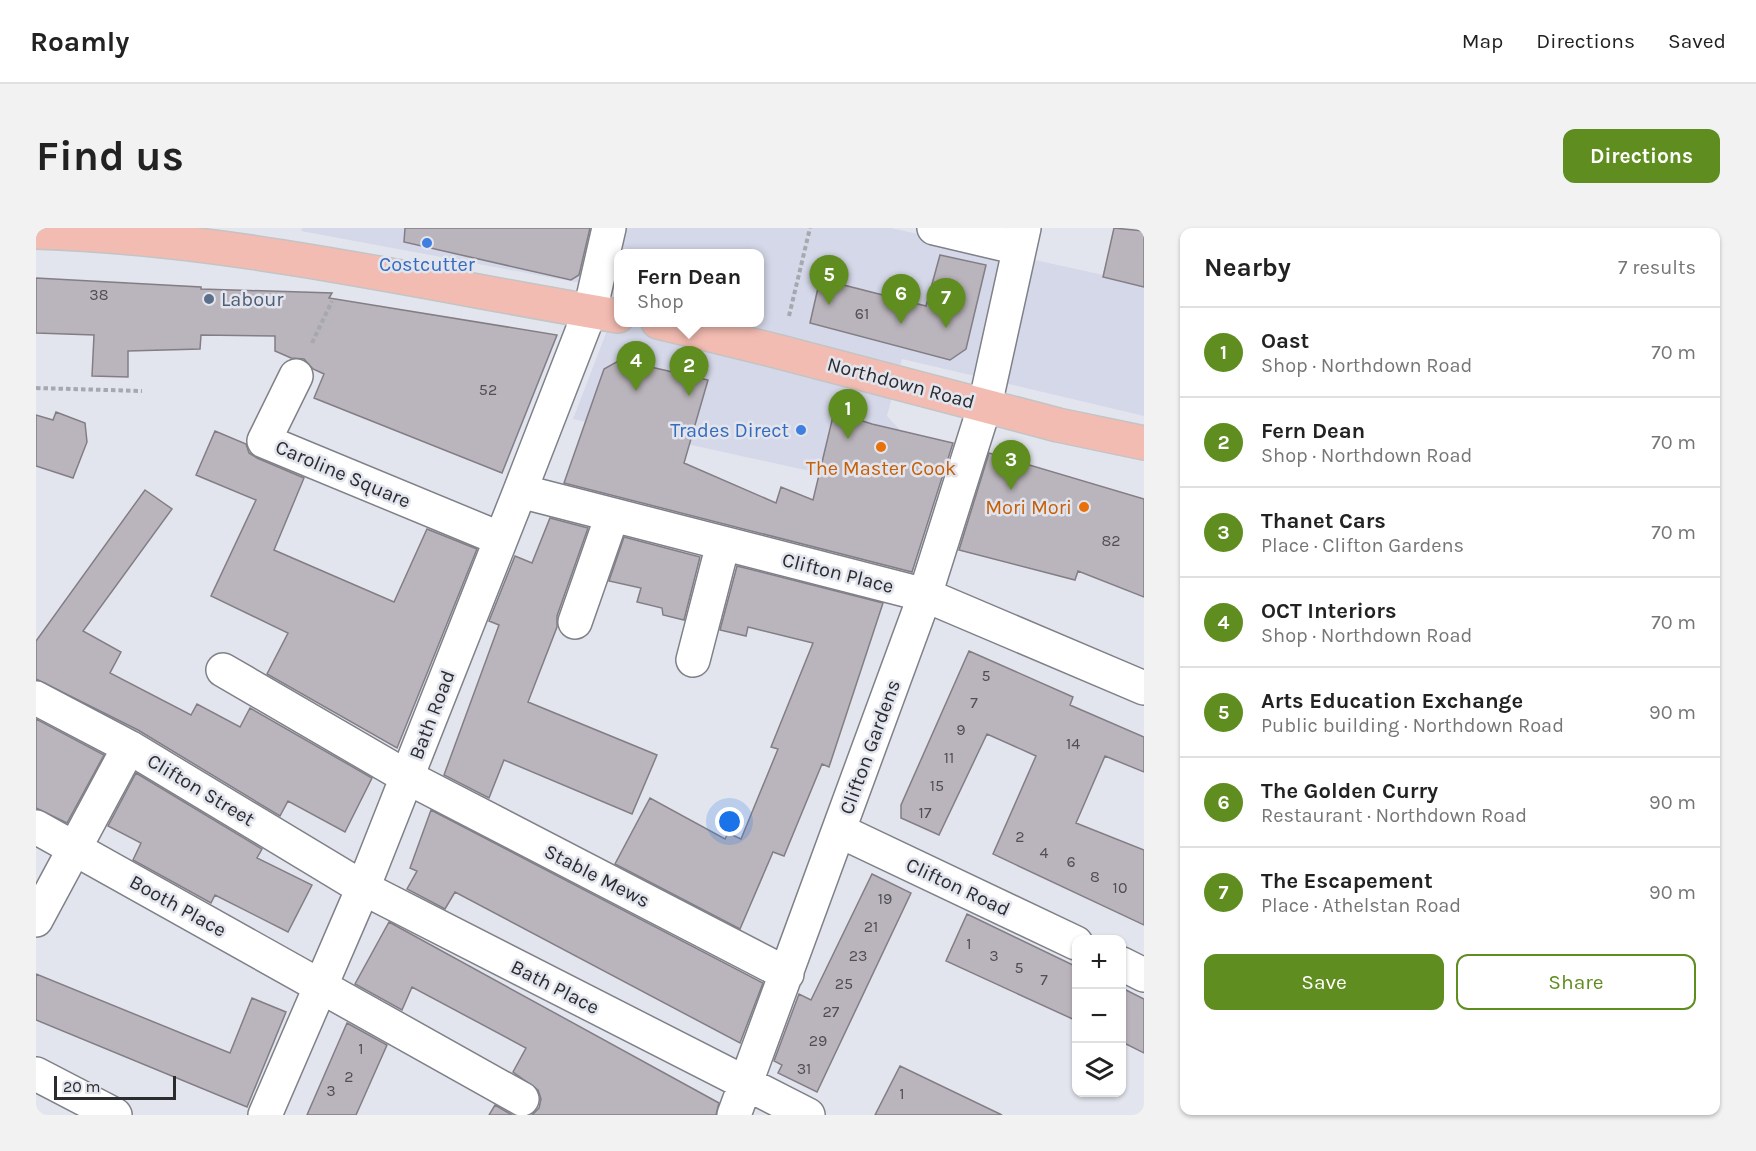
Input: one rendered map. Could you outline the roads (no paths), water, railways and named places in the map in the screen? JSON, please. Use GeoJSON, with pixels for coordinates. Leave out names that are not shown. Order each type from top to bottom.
{"type":"FeatureCollection","features":[{"type":"Feature","properties":{"kind":"main road"},"geometry":{"type":"LineString","coordinates":[[47,231],[214,245],[348,266],[604,314]]}},
{"type":"Feature","properties":{"kind":"main road","name":"Northdown Road"},"geometry":{"type":"LineString","coordinates":[[679,327],[780,351],[1058,425],[1144,443]]}},
{"type":"Feature","properties":{"kind":"street","name":"Bath Road"},"geometry":{"type":"LineString","coordinates":[[265,1115],[363,888],[520,491],[604,314],[609,228]]}},
{"type":"Feature","properties":{"kind":"street"},"geometry":{"type":"LineString","coordinates":[[934,228],[1021,238]]}},
{"type":"Feature","properties":{"kind":"street","name":"Clifton Gardens"},"geometry":{"type":"LineString","coordinates":[[740,1100],[926,595],[985,405],[1021,238]]}},
{"type":"Feature","properties":{"kind":"street","name":"Caroline Square"},"geometry":{"type":"LineString","coordinates":[[296,376],[264,441],[501,539]]}},
{"type":"Feature","properties":{"kind":"street","name":"Clifton Place"},"geometry":{"type":"LineString","coordinates":[[520,491],[926,595],[1144,688]]}},
{"type":"Feature","properties":{"kind":"street"},"geometry":{"type":"LineString","coordinates":[[575,622],[612,516]]}},
{"type":"Feature","properties":{"kind":"street"},"geometry":{"type":"LineString","coordinates":[[693,660],[723,544]]}},
{"type":"Feature","properties":{"kind":"street","name":"Stable Mews"},"geometry":{"type":"LineString","coordinates":[[223,670],[407,777],[787,974]]}},
{"type":"Feature","properties":{"kind":"street","name":"Clifton Street"},"geometry":{"type":"LineString","coordinates":[[36,699],[129,747],[363,888]]}},
{"type":"Feature","properties":{"kind":"street"},"geometry":{"type":"LineString","coordinates":[[36,920],[129,747]]}},
{"type":"Feature","properties":{"kind":"street","name":"Booth Place"},"geometry":{"type":"LineString","coordinates":[[36,827],[522,1099]]}},
{"type":"Feature","properties":{"kind":"street","name":"Clifton Road"},"geometry":{"type":"LineString","coordinates":[[840,831],[1072,941]]}},
{"type":"Feature","properties":{"kind":"street","name":"Bath Place"},"geometry":{"type":"LineString","coordinates":[[363,888],[740,1100],[808,1115]]}},
{"type":"Feature","properties":{"kind":"street"},"geometry":{"type":"LineString","coordinates":[[1126,966],[1144,975]]}},
{"type":"Feature","properties":{"kind":"street"},"geometry":{"type":"LineString","coordinates":[[36,1074],[115,1115]]}},
{"type":"Feature","properties":{"kind":"place","name":"Costcutter"},"geometry":{"type":"Point","coordinates":[427,243]}},
{"type":"Feature","properties":{"kind":"place","name":"Labour"},"geometry":{"type":"Point","coordinates":[209,299]}},
{"type":"Feature","properties":{"kind":"place","name":"Arts Education Exchange"},"geometry":{"type":"Point","coordinates":[829,305]}},
{"type":"Feature","properties":{"kind":"place","name":"The Golden Curry"},"geometry":{"type":"Point","coordinates":[901,324]}},
{"type":"Feature","properties":{"kind":"place","name":"The Escapement"},"geometry":{"type":"Point","coordinates":[946,328]}},
{"type":"Feature","properties":{"kind":"place","name":"OCT Interiors"},"geometry":{"type":"Point","coordinates":[636,391]}},
{"type":"Feature","properties":{"kind":"place","name":"Fern Dean"},"geometry":{"type":"Point","coordinates":[689,396]}},
{"type":"Feature","properties":{"kind":"place","name":"Trades Direct"},"geometry":{"type":"Point","coordinates":[801,430]}},
{"type":"Feature","properties":{"kind":"place","name":"Oast"},"geometry":{"type":"Point","coordinates":[848,439]}},
{"type":"Feature","properties":{"kind":"place","name":"The Master Cook"},"geometry":{"type":"Point","coordinates":[881,447]}},
{"type":"Feature","properties":{"kind":"place","name":"Thanet Cars"},"geometry":{"type":"Point","coordinates":[1011,490]}},
{"type":"Feature","properties":{"kind":"place","name":"Mori Mori"},"geometry":{"type":"Point","coordinates":[1084,507]}}]}
